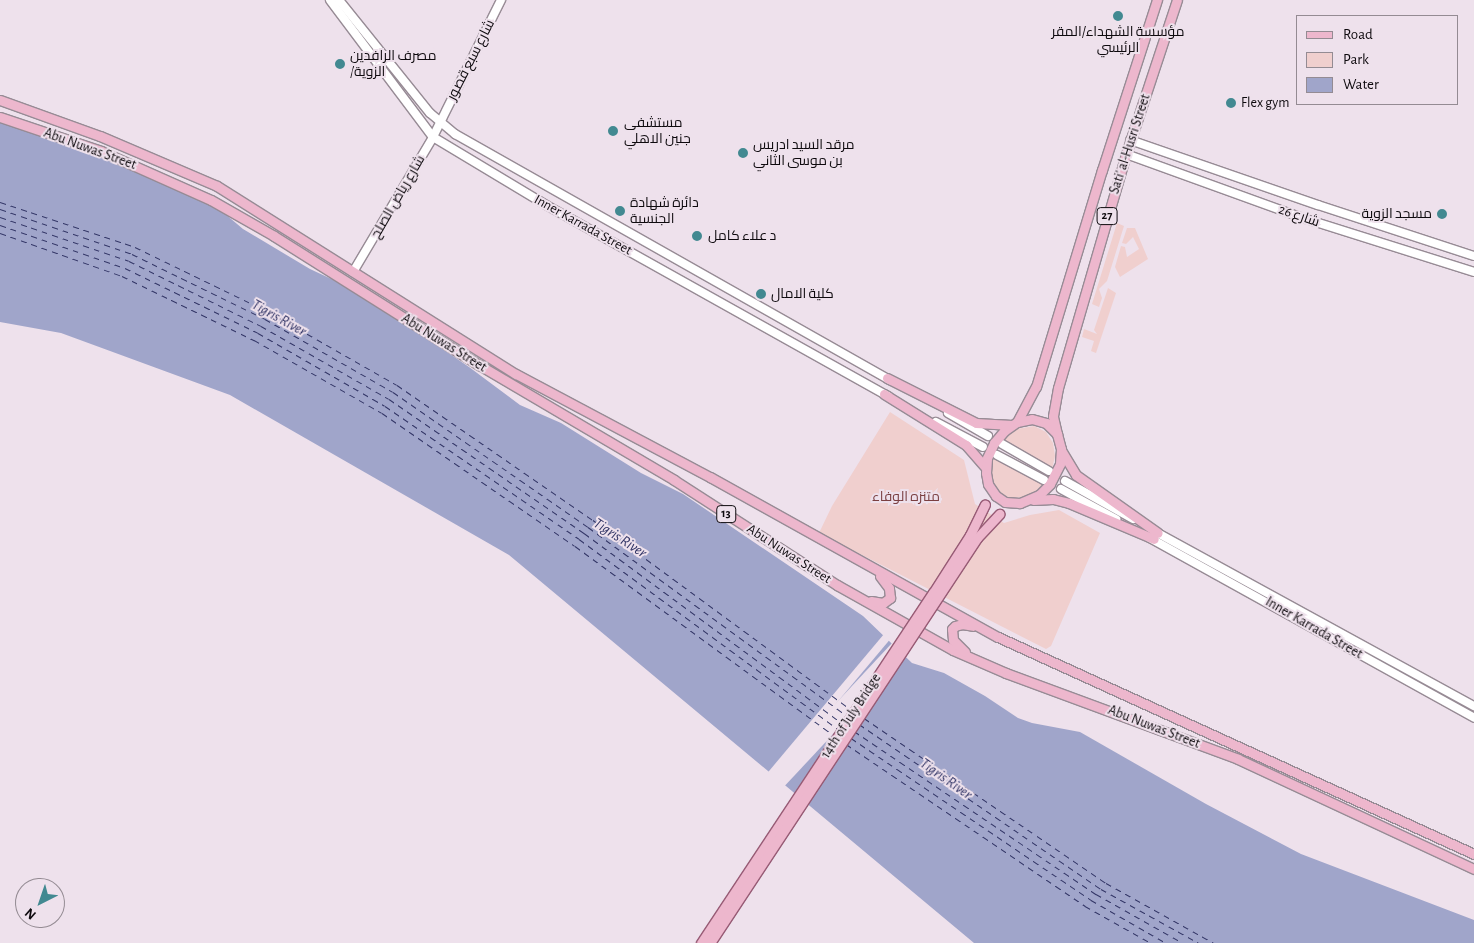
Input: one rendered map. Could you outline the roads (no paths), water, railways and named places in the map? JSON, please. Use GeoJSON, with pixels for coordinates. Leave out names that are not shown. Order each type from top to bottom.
{"type":"FeatureCollection","features":[{"type":"Feature","properties":{"kind":"main road","name":"Inner Karrada Street"},"geometry":{"type":"LineString","coordinates":[[330,0],[433,137],[546,205],[884,394],[983,447]]}},
{"type":"Feature","properties":{"kind":"main road","name":"Inner Karrada Street"},"geometry":{"type":"LineString","coordinates":[[339,0],[430,113],[455,134],[988,436]]}},
{"type":"Feature","properties":{"kind":"main road","name":"شارع سبع قصور"},"geometry":{"type":"LineString","coordinates":[[440,120],[501,0]]}},
{"type":"Feature","properties":{"kind":"main road","name":"Sati' al-Husri Street"},"geometry":{"type":"LineString","coordinates":[[1015,423],[1036,387],[1102,170],[1157,0]]}},
{"type":"Feature","properties":{"kind":"main road","name":"Sati' al-Husri Street"},"geometry":{"type":"LineString","coordinates":[[1057,434],[1053,416],[1058,388],[1130,140],[1177,0]]}},
{"type":"Feature","properties":{"kind":"main road","name":"Abu Nuwas Street"},"geometry":{"type":"LineString","coordinates":[[0,100],[100,136],[216,186],[556,397],[710,477],[998,637],[1474,854]]}},
{"type":"Feature","properties":{"kind":"main road","name":"Abu Nuwas Street"},"geometry":{"type":"LineString","coordinates":[[0,116],[101,151],[211,200],[274,236],[479,365],[674,480],[837,585],[953,650],[1006,673],[1238,759],[1474,869]]}},
{"type":"Feature","properties":{"kind":"main road","name":"شارع رياض الصلح"},"geometry":{"type":"LineString","coordinates":[[353,272],[433,137],[440,120]]}},
{"type":"Feature","properties":{"kind":"main road","name":"شارع 26"},"geometry":{"type":"LineString","coordinates":[[1130,140],[1474,256]]}},
{"type":"Feature","properties":{"kind":"main road","name":"شارع 26"},"geometry":{"type":"LineString","coordinates":[[1126,154],[1306,220],[1474,272]]}},
{"type":"Feature","properties":{"kind":"main road"},"geometry":{"type":"LineString","coordinates":[[1420,255],[1424,240]]}},
{"type":"Feature","properties":{"kind":"main road"},"geometry":{"type":"LineString","coordinates":[[887,378],[976,423],[1015,423],[1032,419],[1042,421],[1051,426],[1057,434],[1061,449],[1076,475],[1156,536]]}},
{"type":"Feature","properties":{"kind":"main road"},"geometry":{"type":"LineString","coordinates":[[884,394],[966,445],[986,468]]}},
{"type":"Feature","properties":{"kind":"main road"},"geometry":{"type":"LineString","coordinates":[[1015,423],[994,443],[986,468],[988,484],[996,496],[1005,502],[1015,503],[1053,499],[1069,503],[1156,536]]}},
{"type":"Feature","properties":{"kind":"main road"},"geometry":{"type":"LineString","coordinates":[[1002,444],[1049,471]]}},
{"type":"Feature","properties":{"kind":"main road"},"geometry":{"type":"LineString","coordinates":[[1030,500],[1043,492],[1053,479],[1060,464],[1061,449]]}},
{"type":"Feature","properties":{"kind":"main road"},"geometry":{"type":"LineString","coordinates":[[997,455],[1044,480]]}},
{"type":"Feature","properties":{"kind":"main road"},"geometry":{"type":"LineString","coordinates":[[1065,481],[1156,536]]}},
{"type":"Feature","properties":{"kind":"main road","name":"14th of July Bridge"},"geometry":{"type":"LineString","coordinates":[[701,943],[970,535],[986,504],[988,484]]}},
{"type":"Feature","properties":{"kind":"main road"},"geometry":{"type":"LineString","coordinates":[[1060,489],[1156,536]]}},
{"type":"Feature","properties":{"kind":"main road","name":"14th of July Bridge"},"geometry":{"type":"LineString","coordinates":[[710,943],[977,538],[999,514],[1015,503]]}},
{"type":"Feature","properties":{"kind":"main road","name":"Inner Karrada Street"},"geometry":{"type":"LineString","coordinates":[[1156,536],[1474,706]]}},
{"type":"Feature","properties":{"kind":"main road","name":"Inner Karrada Street"},"geometry":{"type":"LineString","coordinates":[[1156,536],[1474,718]]}},
{"type":"Feature","properties":{"kind":"main road"},"geometry":{"type":"LineString","coordinates":[[837,585],[875,603],[887,601],[891,594],[881,576],[846,554]]}},
{"type":"Feature","properties":{"kind":"main road"},"geometry":{"type":"LineString","coordinates":[[998,637],[969,624],[955,626],[950,634],[958,648],[1006,673]]}},
{"type":"Feature","properties":{"kind":"water","name":"Tigris River"},"geometry":{"type":"Polygon","coordinates":[[[0,121],[135,168],[165,180],[218,208],[243,229],[310,269],[357,291],[469,367],[520,405],[561,423],[641,473],[683,494],[863,616],[912,663],[944,673],[985,696],[1018,718],[1032,723],[1080,732],[1206,804],[1301,854],[1474,920],[1474,943],[974,943],[509,555],[230,395],[61,333],[0,322],[0,121]]]}},
{"type":"Feature","properties":{"kind":"place","name":"مؤسسة الشهداء/المقر الرئيسي"},"geometry":{"type":"Point","coordinates":[1118,16]}},
{"type":"Feature","properties":{"kind":"place","name":"مصرف الرافدين /الزوية"},"geometry":{"type":"Point","coordinates":[340,64]}},
{"type":"Feature","properties":{"kind":"place","name":"Flex gym"},"geometry":{"type":"Point","coordinates":[1231,103]}},
{"type":"Feature","properties":{"kind":"place","name":"مستشفى جنين الاهلي"},"geometry":{"type":"Point","coordinates":[613,131]}},
{"type":"Feature","properties":{"kind":"place","name":"مرقد السيد ادريس بن موسى الثاني"},"geometry":{"type":"Point","coordinates":[743,153]}},
{"type":"Feature","properties":{"kind":"place","name":"دائرة شهادة الجنسية"},"geometry":{"type":"Point","coordinates":[620,211]}},
{"type":"Feature","properties":{"kind":"place","name":"مسجد الزوية"},"geometry":{"type":"Point","coordinates":[1442,214]}},
{"type":"Feature","properties":{"kind":"place","name":"د علاء كامل"},"geometry":{"type":"Point","coordinates":[697,236]}},
{"type":"Feature","properties":{"kind":"place","name":"كلية الامال"},"geometry":{"type":"Point","coordinates":[761,294]}},
{"type":"Feature","properties":{"kind":"park label","name":"متنزه الوفاء"},"geometry":{"type":"Point","coordinates":[906,497]}}]}
